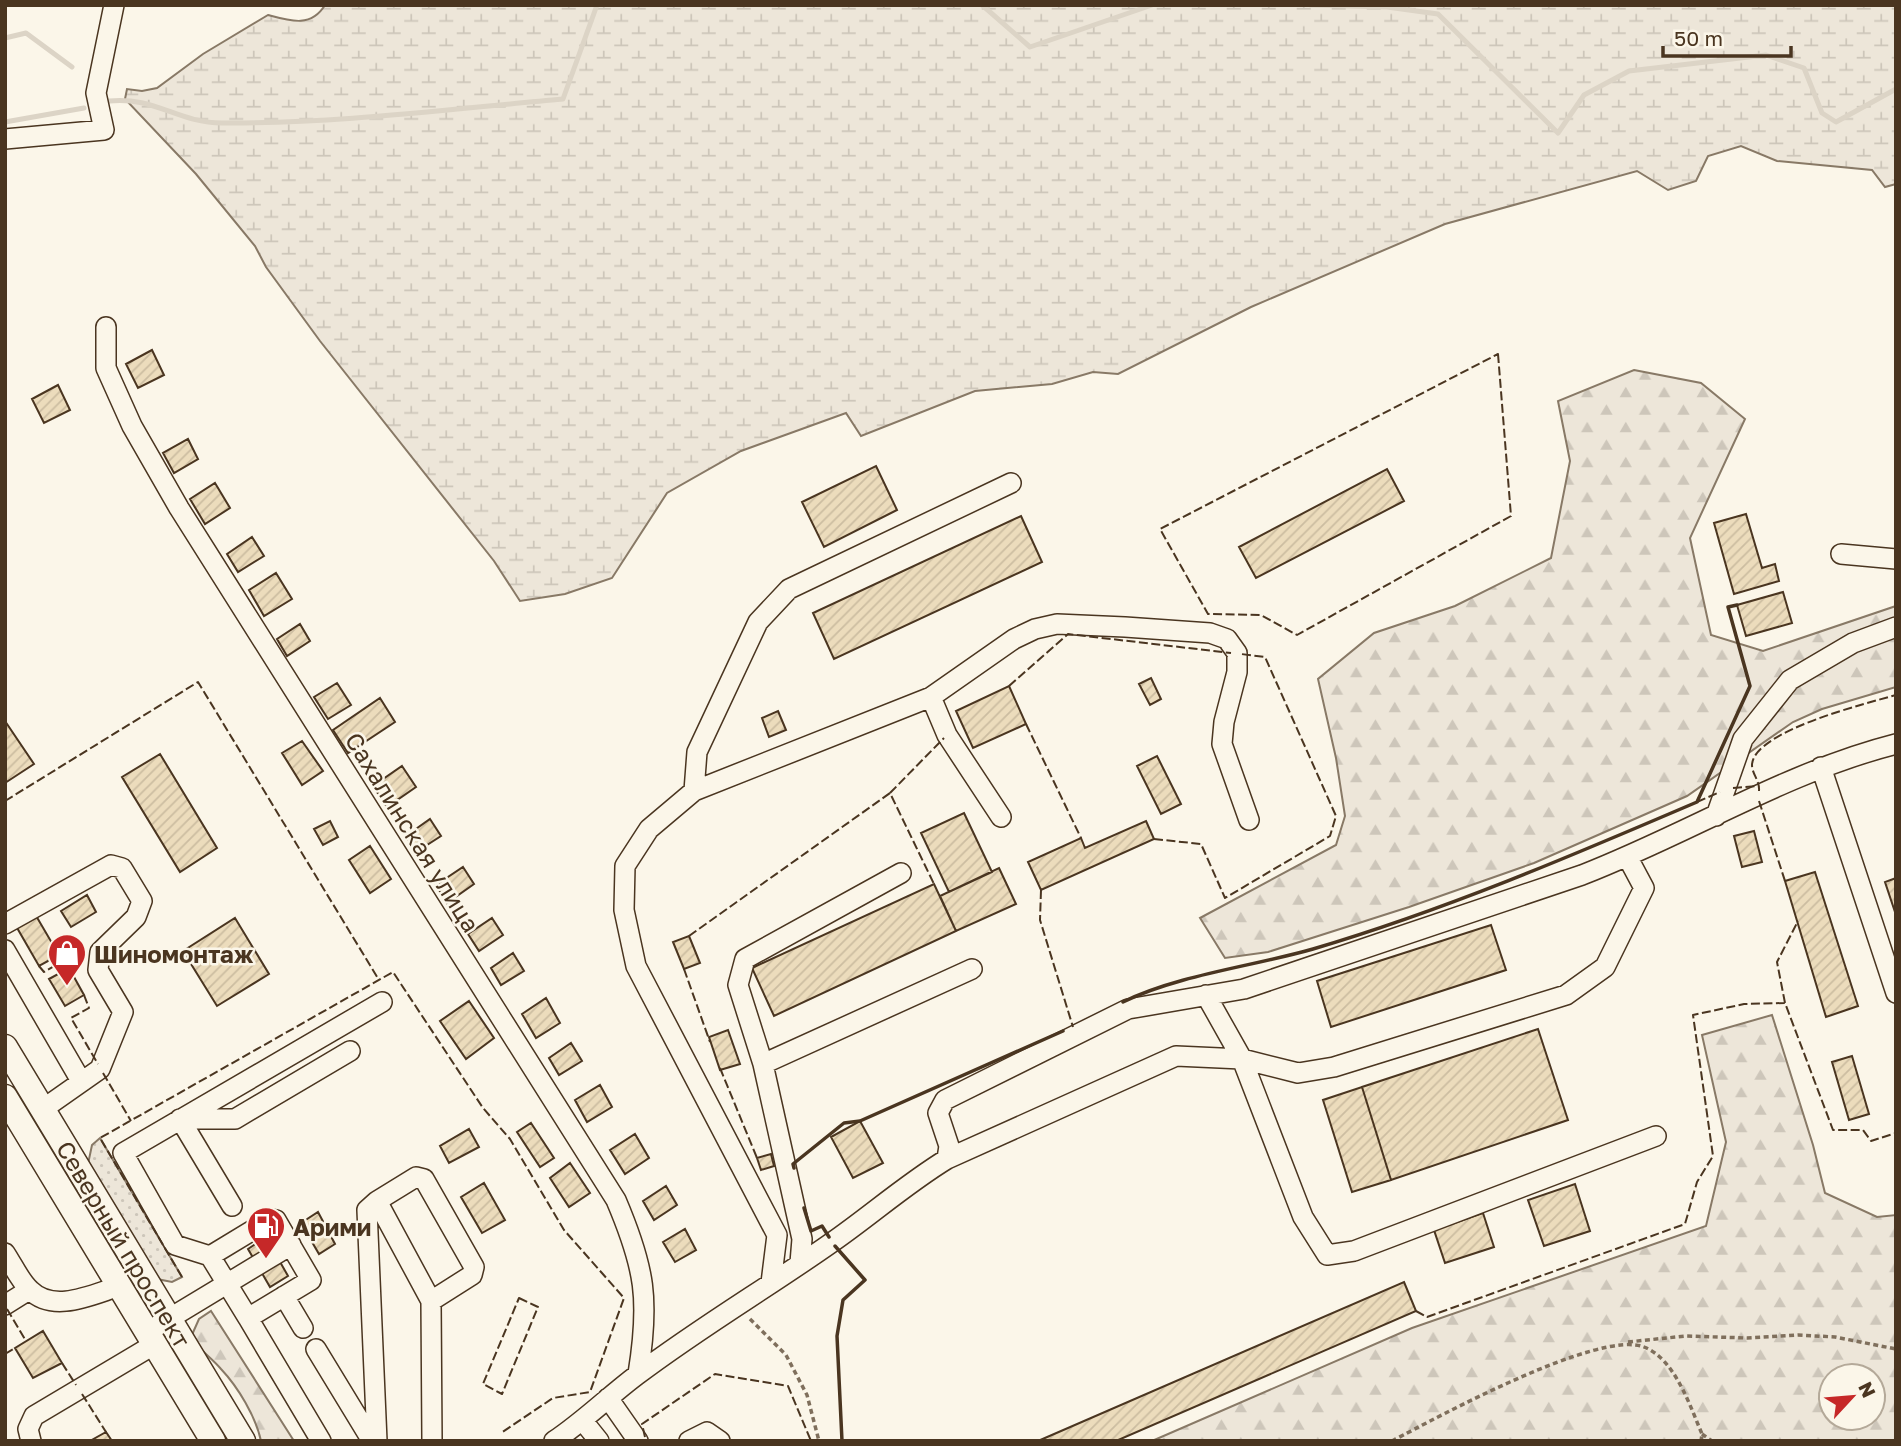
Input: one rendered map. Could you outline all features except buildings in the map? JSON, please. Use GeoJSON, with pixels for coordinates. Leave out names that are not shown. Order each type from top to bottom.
{"type":"FeatureCollection","features":[{"type":"Feature","properties":{"kind":"main road","name":"Северный проспект"},"geometry":{"type":"LineString","coordinates":[[5,1047],[243,1441]]}},
{"type":"Feature","properties":{"kind":"main road","name":"Северный проспект"},"geometry":{"type":"LineString","coordinates":[[7,1104],[214,1441]]}},
{"type":"Feature","properties":{"kind":"street"},"geometry":{"type":"LineString","coordinates":[[5,139],[104,130],[96,93],[114,5]]}},
{"type":"Feature","properties":{"kind":"street","name":"Сахалинская улица"},"geometry":{"type":"LineString","coordinates":[[106,327],[106,368],[132,426],[179,508],[616,1200],[634,1240],[645,1286],[644,1339],[638,1374]]}},
{"type":"Feature","properties":{"kind":"street"},"geometry":{"type":"LineString","coordinates":[[694,791],[697,751],[758,622],[789,589],[1011,483]]}},
{"type":"Feature","properties":{"kind":"street"},"geometry":{"type":"LineString","coordinates":[[1841,554],[1896,559]]}},
{"type":"Feature","properties":{"kind":"street"},"geometry":{"type":"LineString","coordinates":[[771,1283],[777,1235],[636,966],[624,910],[625,866],[649,829],[694,791],[931,697],[1014,639],[1035,629],[1057,624],[1210,633],[1227,639],[1237,653],[1237,672],[1224,722],[1222,744],[1249,820]]}},
{"type":"Feature","properties":{"kind":"street"},"geometry":{"type":"LineString","coordinates":[[1716,816],[1743,740],[1790,680],[1853,643],[1896,627]]}},
{"type":"Feature","properties":{"kind":"street"},"geometry":{"type":"LineString","coordinates":[[931,697],[947,735],[1000,817]]}},
{"type":"Feature","properties":{"kind":"street"},"geometry":{"type":"LineString","coordinates":[[947,1159],[949,1146],[938,1113],[945,1100],[1128,1009],[1244,989],[1628,858],[1821,767],[1896,744]]}},
{"type":"Feature","properties":{"kind":"street"},"geometry":{"type":"LineString","coordinates":[[1821,767],[1896,993]]}},
{"type":"Feature","properties":{"kind":"street"},"geometry":{"type":"LineString","coordinates":[[554,1441],[583,1421],[638,1374],[739,1307],[910,1182],[947,1159],[1176,1056],[1242,1059],[1298,1073],[1334,1067],[1566,995],[1605,967],[1644,888],[1628,858]]}},
{"type":"Feature","properties":{"kind":"street"},"geometry":{"type":"LineString","coordinates":[[5,924],[111,865],[122,868],[134,882],[142,901],[136,916],[100,952],[98,970],[123,1012],[100,1069],[43,1109]]}},
{"type":"Feature","properties":{"kind":"street"},"geometry":{"type":"LineString","coordinates":[[800,1263],[802,1239],[763,1064],[738,985],[745,959],[901,873]]}},
{"type":"Feature","properties":{"kind":"street"},"geometry":{"type":"LineString","coordinates":[[5,950],[81,1081]]}},
{"type":"Feature","properties":{"kind":"street"},"geometry":{"type":"LineString","coordinates":[[763,1064],[972,969]]}},
{"type":"Feature","properties":{"kind":"street"},"geometry":{"type":"LineString","coordinates":[[1206,995],[1242,1059],[1303,1217],[1327,1255],[1354,1251],[1656,1136]]}},
{"type":"Feature","properties":{"kind":"street"},"geometry":{"type":"LineString","coordinates":[[321,1441],[211,1256],[175,1245],[123,1153],[382,1002]]}},
{"type":"Feature","properties":{"kind":"street"},"geometry":{"type":"LineString","coordinates":[[180,1119],[235,1119],[349,1051]]}},
{"type":"Feature","properties":{"kind":"street"},"geometry":{"type":"LineString","coordinates":[[180,1119],[232,1206]]}},
{"type":"Feature","properties":{"kind":"street"},"geometry":{"type":"LineString","coordinates":[[377,1441],[366,1210],[416,1177],[424,1179],[474,1267],[472,1275],[431,1301]]}},
{"type":"Feature","properties":{"kind":"street"},"geometry":{"type":"LineString","coordinates":[[377,1201],[431,1301],[432,1441]]}},
{"type":"Feature","properties":{"kind":"street"},"geometry":{"type":"LineString","coordinates":[[211,1256],[275,1219],[291,1245],[311,1280],[248,1318]]}},
{"type":"Feature","properties":{"kind":"street"},"geometry":{"type":"LineString","coordinates":[[31,1441],[28,1429],[34,1416],[151,1338],[169,1318],[291,1245]]}},
{"type":"Feature","properties":{"kind":"street"},"geometry":{"type":"LineString","coordinates":[[5,1253],[29,1290],[44,1300],[64,1302],[120,1286]]}},
{"type":"Feature","properties":{"kind":"street"},"geometry":{"type":"LineString","coordinates":[[5,1305],[29,1290]]}},
{"type":"Feature","properties":{"kind":"street"},"geometry":{"type":"LineString","coordinates":[[284,1296],[303,1328]]}},
{"type":"Feature","properties":{"kind":"street"},"geometry":{"type":"LineString","coordinates":[[316,1349],[372,1441]]}},
{"type":"Feature","properties":{"kind":"street"},"geometry":{"type":"LineString","coordinates":[[608,1398],[638,1441]]}},
{"type":"Feature","properties":{"kind":"street"},"geometry":{"type":"LineString","coordinates":[[583,1421],[599,1441]]}},
{"type":"Feature","properties":{"kind":"street"},"geometry":{"type":"LineString","coordinates":[[689,1441],[707,1432],[720,1441]]}},
{"type":"Feature","properties":{"kind":"path"},"geometry":{"type":"LineString","coordinates":[[739,1307],[786,1355],[807,1395],[819,1441]]}},
{"type":"Feature","properties":{"kind":"path"},"geometry":{"type":"LineString","coordinates":[[1392,1441],[1556,1363],[1623,1343],[1686,1336],[1747,1338],[1798,1335],[1835,1336],[1896,1349]]}},
{"type":"Feature","properties":{"kind":"path"},"geometry":{"type":"LineString","coordinates":[[1623,1343],[1645,1347],[1664,1362],[1684,1393],[1702,1434],[1712,1441]]}},
{"type":"Feature","properties":{"kind":"path"},"geometry":{"type":"LineString","coordinates":[[1701,1441],[1702,1434]]}},
{"type":"Feature","properties":{"kind":"green space"},"geometry":{"type":"Polygon","coordinates":[[[325,5],[1896,5],[1896,184],[1885,187],[1872,170],[1777,161],[1741,146],[1708,156],[1696,181],[1668,190],[1637,171],[1445,224],[1251,307],[1118,374],[1093,372],[1052,384],[975,391],[861,436],[846,413],[741,451],[667,493],[612,578],[565,594],[520,601],[494,561],[320,341],[266,267],[255,246],[196,174],[125,99],[127,89],[142,91],[157,88],[203,54],[268,15],[292,21],[307,20],[325,5]]]}},
{"type":"Feature","properties":{"kind":"green space"},"geometry":{"type":"Polygon","coordinates":[[[1634,370],[1701,383],[1745,419],[1690,538],[1711,635],[1763,651],[1896,606],[1896,687],[1822,709],[1793,722],[1687,796],[1534,863],[1268,952],[1225,958],[1200,918],[1336,845],[1345,816],[1336,758],[1318,679],[1374,633],[1455,606],[1551,558],[1570,461],[1558,401],[1634,370]]]}},
{"type":"Feature","properties":{"kind":"green space"},"geometry":{"type":"Polygon","coordinates":[[[1772,1015],[1813,1145],[1825,1193],[1877,1217],[1896,1215],[1896,1441],[1152,1441],[1412,1328],[1706,1226],[1726,1142],[1702,1035],[1772,1015]]]}},
{"type":"Feature","properties":{"kind":"green space"},"geometry":{"type":"Polygon","coordinates":[[[100,1138],[182,1277],[172,1282],[157,1279],[88,1164],[92,1145],[100,1138]]]}},
{"type":"Feature","properties":{"kind":"green space"},"geometry":{"type":"Polygon","coordinates":[[[211,1311],[294,1441],[261,1441],[251,1412],[240,1393],[191,1337],[199,1319],[211,1311]]]}},
{"type":"Feature","properties":{"kind":"waterway"},"geometry":{"type":"LineString","coordinates":[[109,101],[139,102],[206,122],[265,123],[563,99],[597,5]]}},
{"type":"Feature","properties":{"kind":"waterway"},"geometry":{"type":"LineString","coordinates":[[982,5],[1030,47],[1152,5]]}},
{"type":"Feature","properties":{"kind":"waterway"},"geometry":{"type":"LineString","coordinates":[[1310,5],[1387,7],[1438,14],[1558,133],[1584,95],[1629,71],[1766,55],[1804,68],[1822,113],[1836,122],[1896,89]]}},
{"type":"Feature","properties":{"kind":"waterway"},"geometry":{"type":"LineString","coordinates":[[5,38],[26,33],[72,67]]}},
{"type":"Feature","properties":{"kind":"waterway"},"geometry":{"type":"LineString","coordinates":[[5,122],[84,108]]}},
{"type":"Feature","properties":{"kind":"fence"},"geometry":{"type":"LineString","coordinates":[[1498,354],[1511,516],[1297,635],[1261,615],[1208,614],[1160,529],[1498,354]]}},
{"type":"Feature","properties":{"kind":"fence"},"geometry":{"type":"LineString","coordinates":[[1009,686],[1068,634],[1231,653]]}},
{"type":"Feature","properties":{"kind":"fence"},"geometry":{"type":"LineString","coordinates":[[1154,839],[1201,844],[1225,898],[1330,836],[1336,816],[1265,657],[1241,654]]}},
{"type":"Feature","properties":{"kind":"fence"},"geometry":{"type":"LineString","coordinates":[[5,801],[198,682],[379,980]]}},
{"type":"Feature","properties":{"kind":"fence"},"geometry":{"type":"LineString","coordinates":[[1759,791],[1752,765],[1757,753],[1771,741],[1814,720],[1896,695]]}},
{"type":"Feature","properties":{"kind":"fence"},"geometry":{"type":"LineString","coordinates":[[1026,724],[1081,838]]}},
{"type":"Feature","properties":{"kind":"fence"},"geometry":{"type":"LineString","coordinates":[[890,793],[944,738]]}},
{"type":"Feature","properties":{"kind":"fence"},"geometry":{"type":"LineString","coordinates":[[1733,788],[1759,786]]}},
{"type":"Feature","properties":{"kind":"fence"},"geometry":{"type":"LineString","coordinates":[[1697,802],[1720,792]]}},
{"type":"Feature","properties":{"kind":"fence"},"geometry":{"type":"LineString","coordinates":[[689,936],[890,793],[934,884]]}},
{"type":"Feature","properties":{"kind":"fence"},"geometry":{"type":"LineString","coordinates":[[1759,801],[1785,881]]}},
{"type":"Feature","properties":{"kind":"fence"},"geometry":{"type":"LineString","coordinates":[[1041,890],[1040,920],[1073,1027]]}},
{"type":"Feature","properties":{"kind":"fence"},"geometry":{"type":"LineString","coordinates":[[1785,1003],[1777,962],[1798,921]]}},
{"type":"Feature","properties":{"kind":"fence"},"geometry":{"type":"LineString","coordinates":[[39,966],[44,972],[63,961],[69,968]]}},
{"type":"Feature","properties":{"kind":"fence"},"geometry":{"type":"LineString","coordinates":[[684,969],[710,1042]]}},
{"type":"Feature","properties":{"kind":"fence"},"geometry":{"type":"LineString","coordinates":[[182,1277],[100,1138],[393,972],[483,1108],[510,1139],[564,1230],[624,1298],[590,1392],[553,1398],[501,1433]]}},
{"type":"Feature","properties":{"kind":"fence"},"geometry":{"type":"LineString","coordinates":[[84,995],[89,1008],[71,1018],[98,1064]]}},
{"type":"Feature","properties":{"kind":"fence"},"geometry":{"type":"LineString","coordinates":[[1416,1311],[1427,1317],[1685,1224],[1697,1182],[1713,1156],[1693,1015],[1744,1004],[1785,1003],[1833,1130],[1863,1130],[1871,1141],[1896,1133]]}},
{"type":"Feature","properties":{"kind":"fence"},"geometry":{"type":"LineString","coordinates":[[720,1068],[757,1158]]}},
{"type":"Feature","properties":{"kind":"fence"},"geometry":{"type":"LineString","coordinates":[[103,1073],[131,1121]]}},
{"type":"Feature","properties":{"kind":"fence"},"geometry":{"type":"LineString","coordinates":[[519,1298],[538,1307],[502,1394],[483,1384],[519,1298]]}},
{"type":"Feature","properties":{"kind":"fence"},"geometry":{"type":"LineString","coordinates":[[7,1309],[26,1341]]}},
{"type":"Feature","properties":{"kind":"fence"},"geometry":{"type":"LineString","coordinates":[[5,1354],[15,1348]]}},
{"type":"Feature","properties":{"kind":"fence"},"geometry":{"type":"LineString","coordinates":[[62,1363],[76,1385]]}},
{"type":"Feature","properties":{"kind":"fence"},"geometry":{"type":"LineString","coordinates":[[645,1437],[642,1424],[715,1374],[788,1386],[811,1441]]}},
{"type":"Feature","properties":{"kind":"fence"},"geometry":{"type":"LineString","coordinates":[[82,1394],[106,1432]]}},
{"type":"Feature","properties":{"kind":"wall"},"geometry":{"type":"LineString","coordinates":[[1123,1002],[1168,985],[1313,949],[1411,917],[1555,862],[1697,802],[1750,686],[1728,607],[1737,605]]}},
{"type":"Feature","properties":{"kind":"wall"},"geometry":{"type":"LineString","coordinates":[[794,1168],[793,1164],[844,1123],[860,1121],[1063,1031]]}},
{"type":"Feature","properties":{"kind":"wall"},"geometry":{"type":"LineString","coordinates":[[804,1208],[811,1231],[822,1226],[829,1237]]}},
{"type":"Feature","properties":{"kind":"wall"},"geometry":{"type":"LineString","coordinates":[[835,1246],[865,1280],[843,1300],[837,1336],[842,1441]]}},
{"type":"Feature","properties":{"kind":"place","name":"Шиномонтаж"},"geometry":{"type":"Point","coordinates":[67,987]}},
{"type":"Feature","properties":{"kind":"place","name":"Арими"},"geometry":{"type":"Point","coordinates":[266,1260]}}]}
